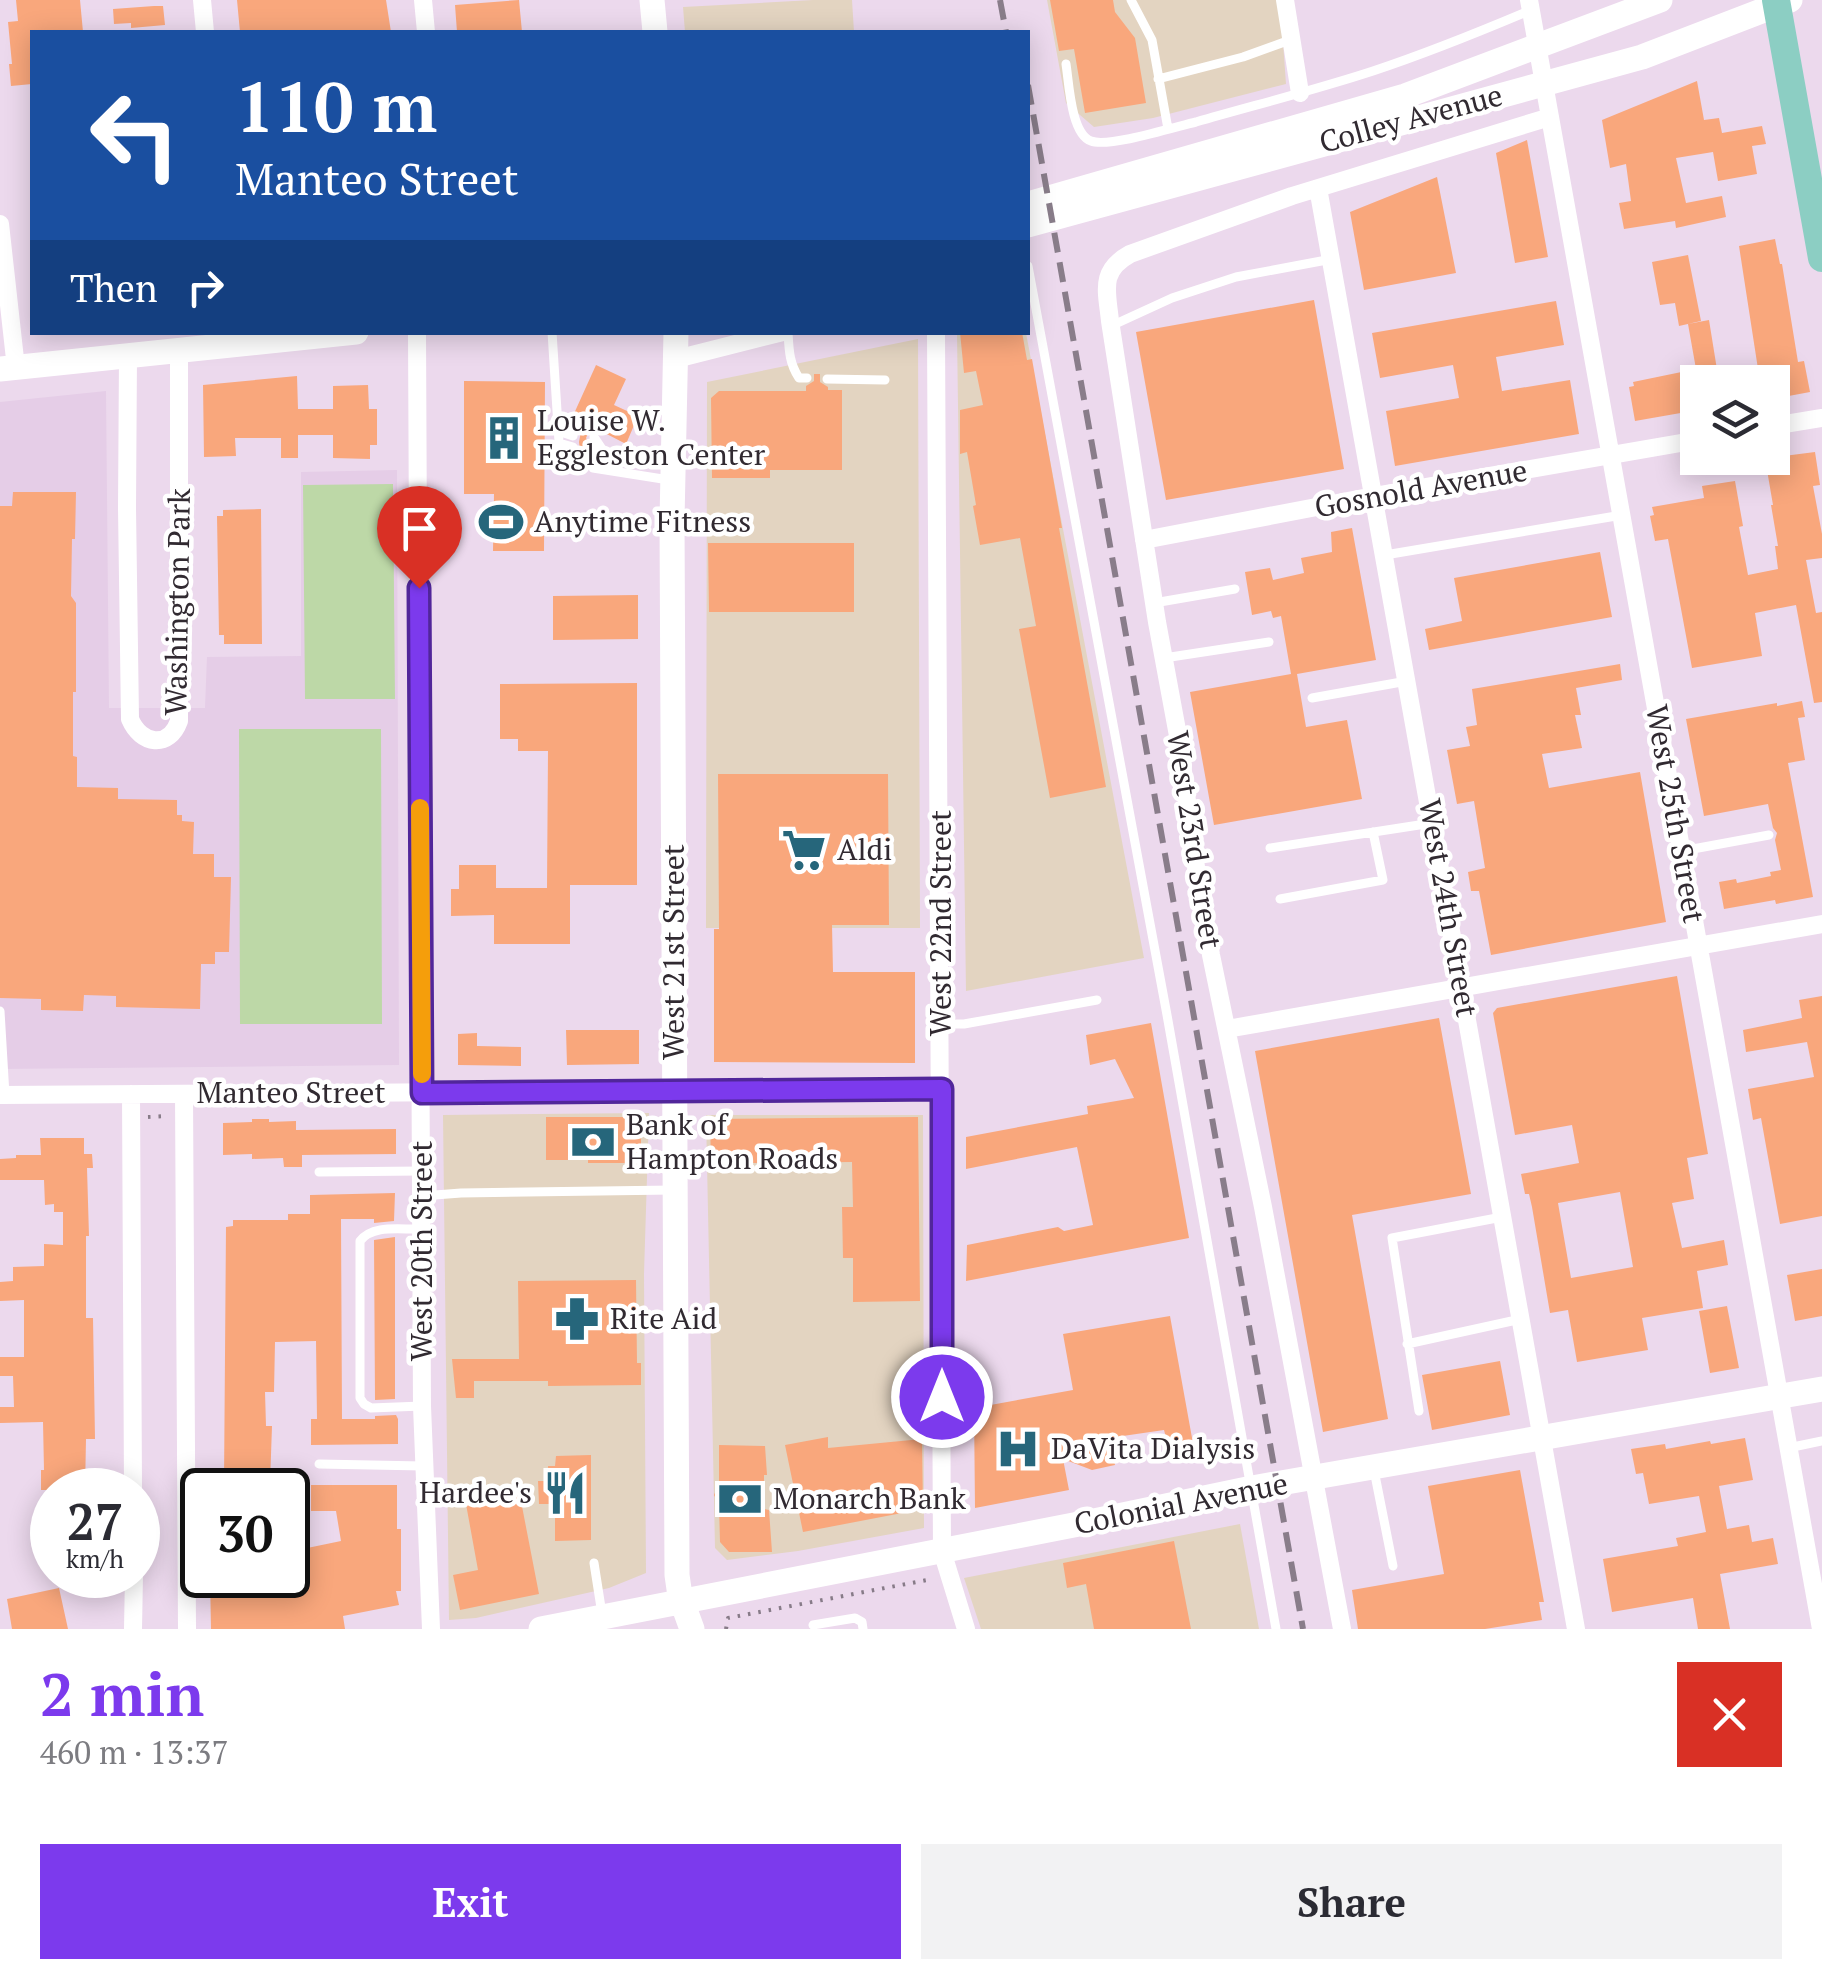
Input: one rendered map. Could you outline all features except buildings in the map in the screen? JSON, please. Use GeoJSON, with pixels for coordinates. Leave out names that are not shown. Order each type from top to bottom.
{"type":"FeatureCollection","features":[{"type":"Feature","properties":{"kind":"main road"},"geometry":{"type":"LineString","coordinates":[[652,0],[655,30]]}},
{"type":"Feature","properties":{"kind":"main road","name":"Colley Avenue"},"geometry":{"type":"LineString","coordinates":[[1030,203],[1404,96],[1648,2]]}},
{"type":"Feature","properties":{"kind":"main road"},"geometry":{"type":"LineString","coordinates":[[1781,2],[1822,258]]}},
{"type":"Feature","properties":{"kind":"main road","name":"Colley Avenue"},"geometry":{"type":"LineString","coordinates":[[1030,224],[1656,52],[1781,2]]}},
{"type":"Feature","properties":{"kind":"main road"},"geometry":{"type":"LineString","coordinates":[[8,368],[180,350],[234,338],[295,335]]}},
{"type":"Feature","properties":{"kind":"main road","name":"West 21st Street"},"geometry":{"type":"LineString","coordinates":[[676,335],[677,1574],[692,1629]]}},
{"type":"Feature","properties":{"kind":"main road","name":"Colonial Avenue"},"geometry":{"type":"LineString","coordinates":[[541,1629],[1315,1476],[1822,1389]]}},
{"type":"Feature","properties":{"kind":"street"},"geometry":{"type":"LineString","coordinates":[[202,0],[205,30]]}},
{"type":"Feature","properties":{"kind":"street"},"geometry":{"type":"LineString","coordinates":[[423,0],[426,30]]}},
{"type":"Feature","properties":{"kind":"street"},"geometry":{"type":"LineString","coordinates":[[1286,0],[1300,93]]}},
{"type":"Feature","properties":{"kind":"street","name":"West 25th Street"},"geometry":{"type":"LineString","coordinates":[[1530,5],[1821,1629]]}},
{"type":"Feature","properties":{"kind":"street","name":"West 23rd Street"},"geometry":{"type":"LineString","coordinates":[[1342,1629],[1195,861],[1106,282],[1117,261],[1147,248],[1318,188],[1550,117]]}},
{"type":"Feature","properties":{"kind":"street","name":"West 24th Street"},"geometry":{"type":"LineString","coordinates":[[1318,188],[1576,1629]]}},
{"type":"Feature","properties":{"kind":"street"},"geometry":{"type":"LineString","coordinates":[[0,224],[8,368]]}},
{"type":"Feature","properties":{"kind":"street","name":"West 20th Street"},"geometry":{"type":"LineString","coordinates":[[417,335],[422,1406],[431,1629]]}},
{"type":"Feature","properties":{"kind":"street"},"geometry":{"type":"LineString","coordinates":[[676,359],[774,335]]}},
{"type":"Feature","properties":{"kind":"street","name":"West 22nd Street"},"geometry":{"type":"LineString","coordinates":[[936,335],[942,1551],[966,1629]]}},
{"type":"Feature","properties":{"kind":"street","name":"Washington Park"},"geometry":{"type":"LineString","coordinates":[[128,355],[130,719],[142,736],[158,740],[168,738],[179,725],[180,350]]}},
{"type":"Feature","properties":{"kind":"street"},"geometry":{"type":"LineString","coordinates":[[1790,423],[1822,418]]}},
{"type":"Feature","properties":{"kind":"street","name":"Gosnold Avenue"},"geometry":{"type":"LineString","coordinates":[[1144,540],[1680,443]]}},
{"type":"Feature","properties":{"kind":"street"},"geometry":{"type":"LineString","coordinates":[[1227,1028],[1822,924]]}},
{"type":"Feature","properties":{"kind":"street","name":"Manteo Street"},"geometry":{"type":"LineString","coordinates":[[2,1096],[942,1089]]}},
{"type":"Feature","properties":{"kind":"street"},"geometry":{"type":"LineString","coordinates":[[131,1094],[134,1468]]}},
{"type":"Feature","properties":{"kind":"street"},"geometry":{"type":"LineString","coordinates":[[184,1094],[192,1468]]}},
{"type":"Feature","properties":{"kind":"street"},"geometry":{"type":"LineString","coordinates":[[134,1598],[134,1629]]}},
{"type":"Feature","properties":{"kind":"street"},"geometry":{"type":"LineString","coordinates":[[186,1629],[189,1598]]}},
{"type":"Feature","properties":{"kind":"lane"},"geometry":{"type":"LineString","coordinates":[[1131,0],[1152,40],[1168,129]]}},
{"type":"Feature","properties":{"kind":"lane"},"geometry":{"type":"LineString","coordinates":[[1066,64],[1077,128],[1084,137],[1104,144],[1372,72],[1457,41],[1530,5]]}},
{"type":"Feature","properties":{"kind":"lane"},"geometry":{"type":"LineString","coordinates":[[1158,79],[1243,57],[1292,39]]}},
{"type":"Feature","properties":{"kind":"lane"},"geometry":{"type":"LineString","coordinates":[[1110,326],[1172,298],[1236,277],[1332,259]]}},
{"type":"Feature","properties":{"kind":"lane"},"geometry":{"type":"LineString","coordinates":[[1030,277],[1276,1629]]}},
{"type":"Feature","properties":{"kind":"lane"},"geometry":{"type":"LineString","coordinates":[[552,335],[557,426],[559,443],[573,442],[557,426]]}},
{"type":"Feature","properties":{"kind":"lane"},"geometry":{"type":"LineString","coordinates":[[786,335],[793,370],[799,378],[806,378]]}},
{"type":"Feature","properties":{"kind":"lane"},"geometry":{"type":"LineString","coordinates":[[828,379],[885,380]]}},
{"type":"Feature","properties":{"kind":"lane"},"geometry":{"type":"LineString","coordinates":[[616,470],[593,452],[616,470],[674,481]]}},
{"type":"Feature","properties":{"kind":"lane"},"geometry":{"type":"LineString","coordinates":[[1385,555],[1622,515]]}},
{"type":"Feature","properties":{"kind":"lane"},"geometry":{"type":"LineString","coordinates":[[1154,603],[1235,589]]}},
{"type":"Feature","properties":{"kind":"lane"},"geometry":{"type":"LineString","coordinates":[[1164,658],[1269,642]]}},
{"type":"Feature","properties":{"kind":"lane"},"geometry":{"type":"LineString","coordinates":[[1312,698],[1407,681]]}},
{"type":"Feature","properties":{"kind":"lane"},"geometry":{"type":"LineString","coordinates":[[1270,848],[1432,822]]}},
{"type":"Feature","properties":{"kind":"lane"},"geometry":{"type":"LineString","coordinates":[[1280,899],[1383,880],[1373,832]]}},
{"type":"Feature","properties":{"kind":"lane"},"geometry":{"type":"LineString","coordinates":[[1682,850],[1768,835]]}},
{"type":"Feature","properties":{"kind":"lane"},"geometry":{"type":"LineString","coordinates":[[941,1024],[964,1024],[1096,1000]]}},
{"type":"Feature","properties":{"kind":"lane"},"geometry":{"type":"LineString","coordinates":[[0,1010],[2,1096]]}},
{"type":"Feature","properties":{"kind":"lane"},"geometry":{"type":"LineString","coordinates":[[319,1172],[421,1171]]}},
{"type":"Feature","properties":{"kind":"lane"},"geometry":{"type":"LineString","coordinates":[[422,1196],[676,1190]]}},
{"type":"Feature","properties":{"kind":"lane"},"geometry":{"type":"LineString","coordinates":[[1418,1411],[1392,1238],[1503,1217]]}},
{"type":"Feature","properties":{"kind":"lane"},"geometry":{"type":"LineString","coordinates":[[422,1229],[374,1230],[360,1241],[360,1398],[371,1408],[422,1406]]}},
{"type":"Feature","properties":{"kind":"lane"},"geometry":{"type":"LineString","coordinates":[[1407,1344],[1521,1319]]}},
{"type":"Feature","properties":{"kind":"lane"},"geometry":{"type":"LineString","coordinates":[[1788,1448],[1822,1441]]}},
{"type":"Feature","properties":{"kind":"lane"},"geometry":{"type":"LineString","coordinates":[[319,1464],[423,1466]]}},
{"type":"Feature","properties":{"kind":"lane"},"geometry":{"type":"LineString","coordinates":[[1373,1468],[1393,1566]]}},
{"type":"Feature","properties":{"kind":"lane"},"geometry":{"type":"LineString","coordinates":[[594,1564],[602,1617]]}},
{"type":"Feature","properties":{"kind":"lane"},"geometry":{"type":"LineString","coordinates":[[813,1626],[855,1618],[862,1622],[863,1629]]}},
{"type":"Feature","properties":{"kind":"path"},"geometry":{"type":"LineString","coordinates":[[142,1117],[173,1116]]}},
{"type":"Feature","properties":{"kind":"path"},"geometry":{"type":"LineString","coordinates":[[726,1629],[728,1618],[927,1580]]}},
{"type":"Feature","properties":{"kind":"shaded area"},"geometry":{"type":"Polygon","coordinates":[[[852,0],[854,30],[685,30],[683,7],[852,0]]]}},
{"type":"Feature","properties":{"kind":"shaded area"},"geometry":{"type":"Polygon","coordinates":[[[1047,0],[1280,0],[1286,84],[1153,118],[1094,127],[1066,103],[1047,0]]]}},
{"type":"Feature","properties":{"kind":"shaded area"},"geometry":{"type":"Polygon","coordinates":[[[957,335],[1026,335],[1144,958],[966,991],[957,335]]]}},
{"type":"Feature","properties":{"kind":"shaded area"},"geometry":{"type":"Polygon","coordinates":[[[918,339],[920,928],[706,928],[707,382],[918,339]]]}},
{"type":"Feature","properties":{"kind":"shaded area"},"geometry":{"type":"Polygon","coordinates":[[[106,391],[109,708],[205,708],[207,657],[301,656],[301,472],[397,470],[399,1065],[0,1069],[0,402],[106,391]]]}},
{"type":"Feature","properties":{"kind":"shaded area"},"geometry":{"type":"Polygon","coordinates":[[[649,1113],[644,1274],[646,1573],[609,1588],[476,1618],[449,1620],[443,1115],[649,1113]]]}},
{"type":"Feature","properties":{"kind":"shaded area"},"geometry":{"type":"Polygon","coordinates":[[[706,1115],[923,1115],[924,1528],[727,1560],[715,1548],[706,1115]]]}},
{"type":"Feature","properties":{"kind":"shaded area"},"geometry":{"type":"Polygon","coordinates":[[[1240,1524],[1259,1629],[981,1629],[964,1578],[1240,1524]]]}},
{"type":"Feature","properties":{"kind":"green space"},"geometry":{"type":"Polygon","coordinates":[[[393,484],[395,699],[305,699],[303,485],[393,484]]]}},
{"type":"Feature","properties":{"kind":"green space"},"geometry":{"type":"Polygon","coordinates":[[[239,729],[381,729],[382,1024],[240,1024],[239,729]]]}},
{"type":"Feature","properties":{"kind":"railway"},"geometry":{"type":"LineString","coordinates":[[1000,0],[1006,30]]}},
{"type":"Feature","properties":{"kind":"railway"},"geometry":{"type":"LineString","coordinates":[[1030,96],[1303,1629]]}},
{"type":"Feature","properties":{"kind":"slow traffic"},"geometry":{"type":"LineString","coordinates":[[420,808],[422,1074]]}},
{"type":"Feature","properties":{"kind":"place","name":"Louise W. Eggleston Center"},"geometry":{"type":"Point","coordinates":[504,438]}},
{"type":"Feature","properties":{"kind":"place","name":"Anytime Fitness"},"geometry":{"type":"Point","coordinates":[501,522]}},
{"type":"Feature","properties":{"kind":"place","name":"Aldi"},"geometry":{"type":"Point","coordinates":[804,850]}},
{"type":"Feature","properties":{"kind":"place","name":"Bank of Hampton Roads"},"geometry":{"type":"Point","coordinates":[593,1142]}},
{"type":"Feature","properties":{"kind":"place","name":"Rite Aid"},"geometry":{"type":"Point","coordinates":[577,1319]}},
{"type":"Feature","properties":{"kind":"place","name":"DaVita Dialysis"},"geometry":{"type":"Point","coordinates":[1018,1449]}},
{"type":"Feature","properties":{"kind":"place","name":"Hardee's"},"geometry":{"type":"Point","coordinates":[565,1493]}},
{"type":"Feature","properties":{"kind":"place","name":"Monarch Bank"},"geometry":{"type":"Point","coordinates":[740,1499]}},
{"type":"Feature","properties":{"kind":"route"},"geometry":{"type":"LineString","coordinates":[[419,588],[422,1093],[942,1089],[942,1397]]}}]}
